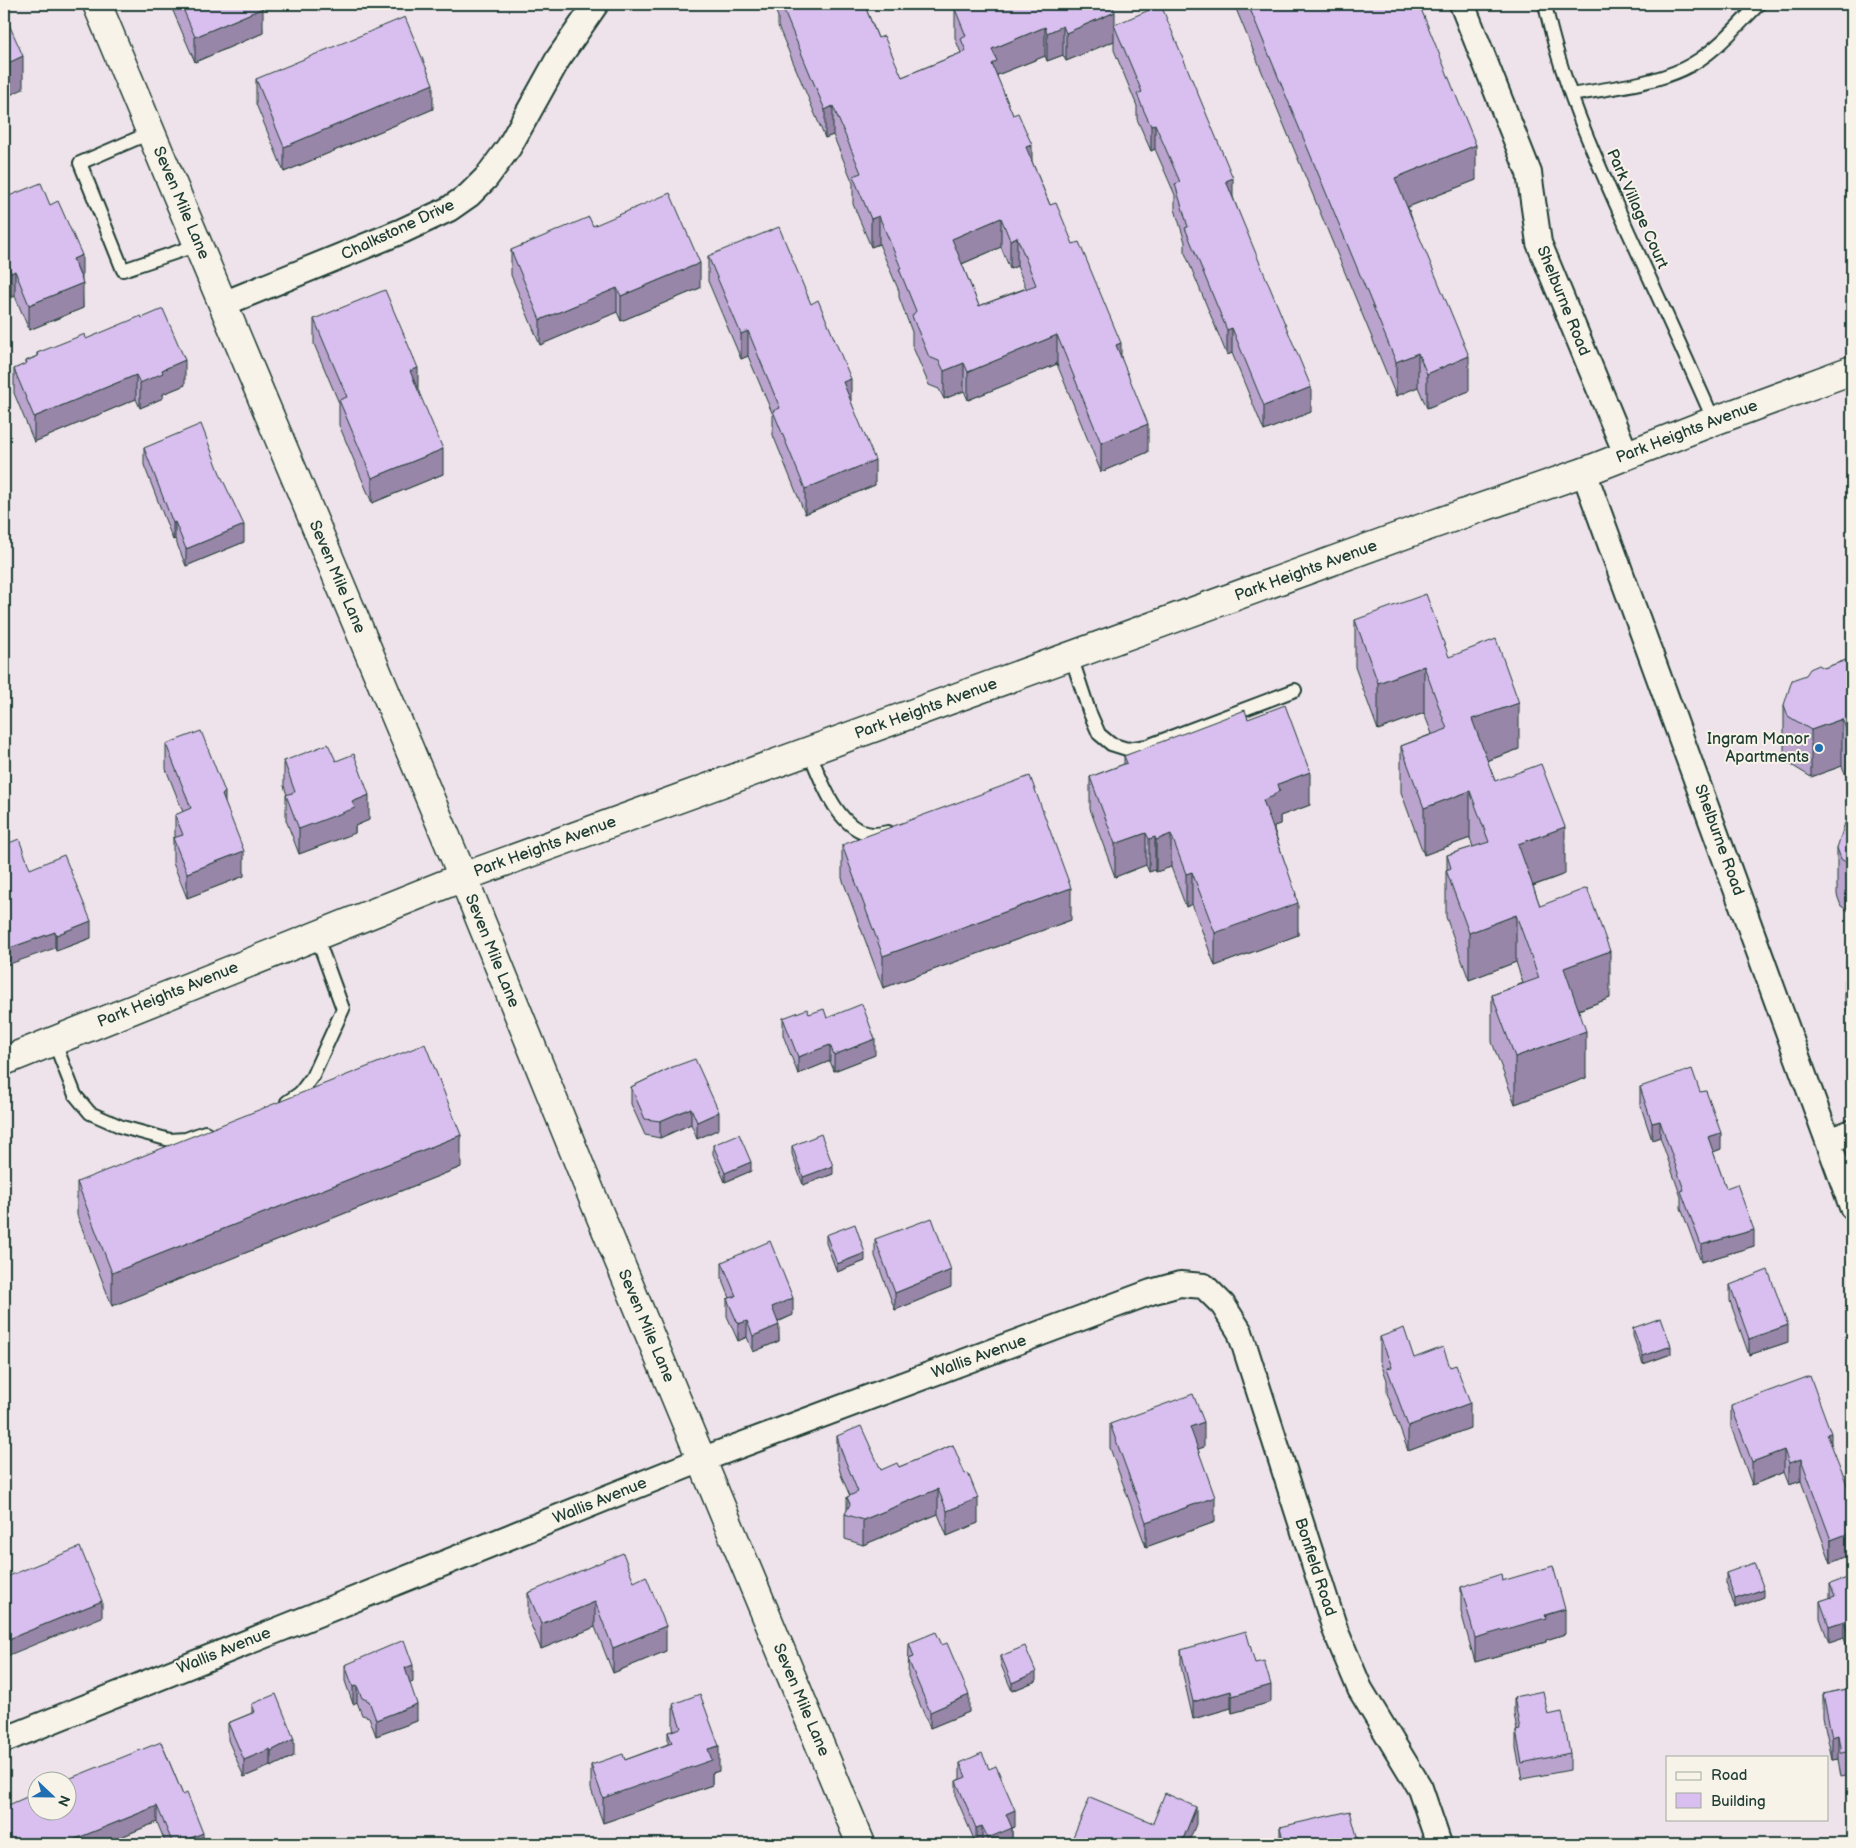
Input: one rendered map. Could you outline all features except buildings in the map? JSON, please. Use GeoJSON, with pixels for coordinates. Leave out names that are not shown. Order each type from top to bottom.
{"type":"FeatureCollection","features":[{"type":"Feature","properties":{"kind":"street","name":"Seven Mile Lane"},"geometry":{"type":"LineString","coordinates":[[97,4],[462,877],[861,1844]]}},
{"type":"Feature","properties":{"kind":"street","name":"Chalkstone Drive"},"geometry":{"type":"LineString","coordinates":[[223,304],[402,231],[449,210],[469,195],[486,178],[509,147],[558,59],[596,4]]}},
{"type":"Feature","properties":{"kind":"street","name":"Shelburne Road"},"geometry":{"type":"LineString","coordinates":[[1462,4],[1529,173],[1539,244],[1626,454]]}},
{"type":"Feature","properties":{"kind":"street","name":"Park Heights Avenue"},"geometry":{"type":"LineString","coordinates":[[4,1061],[462,877],[1428,526],[1584,472],[1626,454],[1852,370]]}},
{"type":"Feature","properties":{"kind":"street","name":"Shelburne Road"},"geometry":{"type":"LineString","coordinates":[[1584,472],[1852,1207]]}},
{"type":"Feature","properties":{"kind":"street"},"geometry":{"type":"LineString","coordinates":[[1828,1141],[1852,1132]]}},
{"type":"Feature","properties":{"kind":"street","name":"Wallis Avenue"},"geometry":{"type":"LineString","coordinates":[[4,1740],[701,1460],[1151,1292],[1180,1284],[1204,1286]]}},
{"type":"Feature","properties":{"kind":"street","name":"Bonfield Road"},"geometry":{"type":"LineString","coordinates":[[1204,1286],[1223,1305],[1240,1332],[1336,1632],[1360,1689],[1420,1788],[1439,1844]]}},
{"type":"Feature","properties":{"kind":"lane","name":"Park Village Court"},"geometry":{"type":"LineString","coordinates":[[1545,4],[1549,24],[1571,95],[1599,165],[1714,421]]}},
{"type":"Feature","properties":{"kind":"lane"},"geometry":{"type":"LineString","coordinates":[[1571,95],[1660,78],[1685,68],[1710,51],[1759,4]]}},
{"type":"Feature","properties":{"kind":"lane"},"geometry":{"type":"LineString","coordinates":[[152,132],[80,163],[123,270],[198,245]]}},
{"type":"Feature","properties":{"kind":"lane"},"geometry":{"type":"LineString","coordinates":[[1071,656],[1089,711],[1099,734],[1111,744],[1127,750],[1147,746],[1295,690]]}},
{"type":"Feature","properties":{"kind":"lane"},"geometry":{"type":"LineString","coordinates":[[809,751],[834,805],[855,827],[872,834],[899,830]]}},
{"type":"Feature","properties":{"kind":"lane"},"geometry":{"type":"LineString","coordinates":[[274,1108],[300,1093],[312,1077],[343,1009],[316,935]]}},
{"type":"Feature","properties":{"kind":"lane"},"geometry":{"type":"LineString","coordinates":[[54,1041],[76,1095],[90,1113],[122,1127],[170,1140],[186,1138],[212,1129]]}},
{"type":"Feature","properties":{"kind":"place","name":"Ingram Manor Apartments"},"geometry":{"type":"Point","coordinates":[1819,748]}}]}
